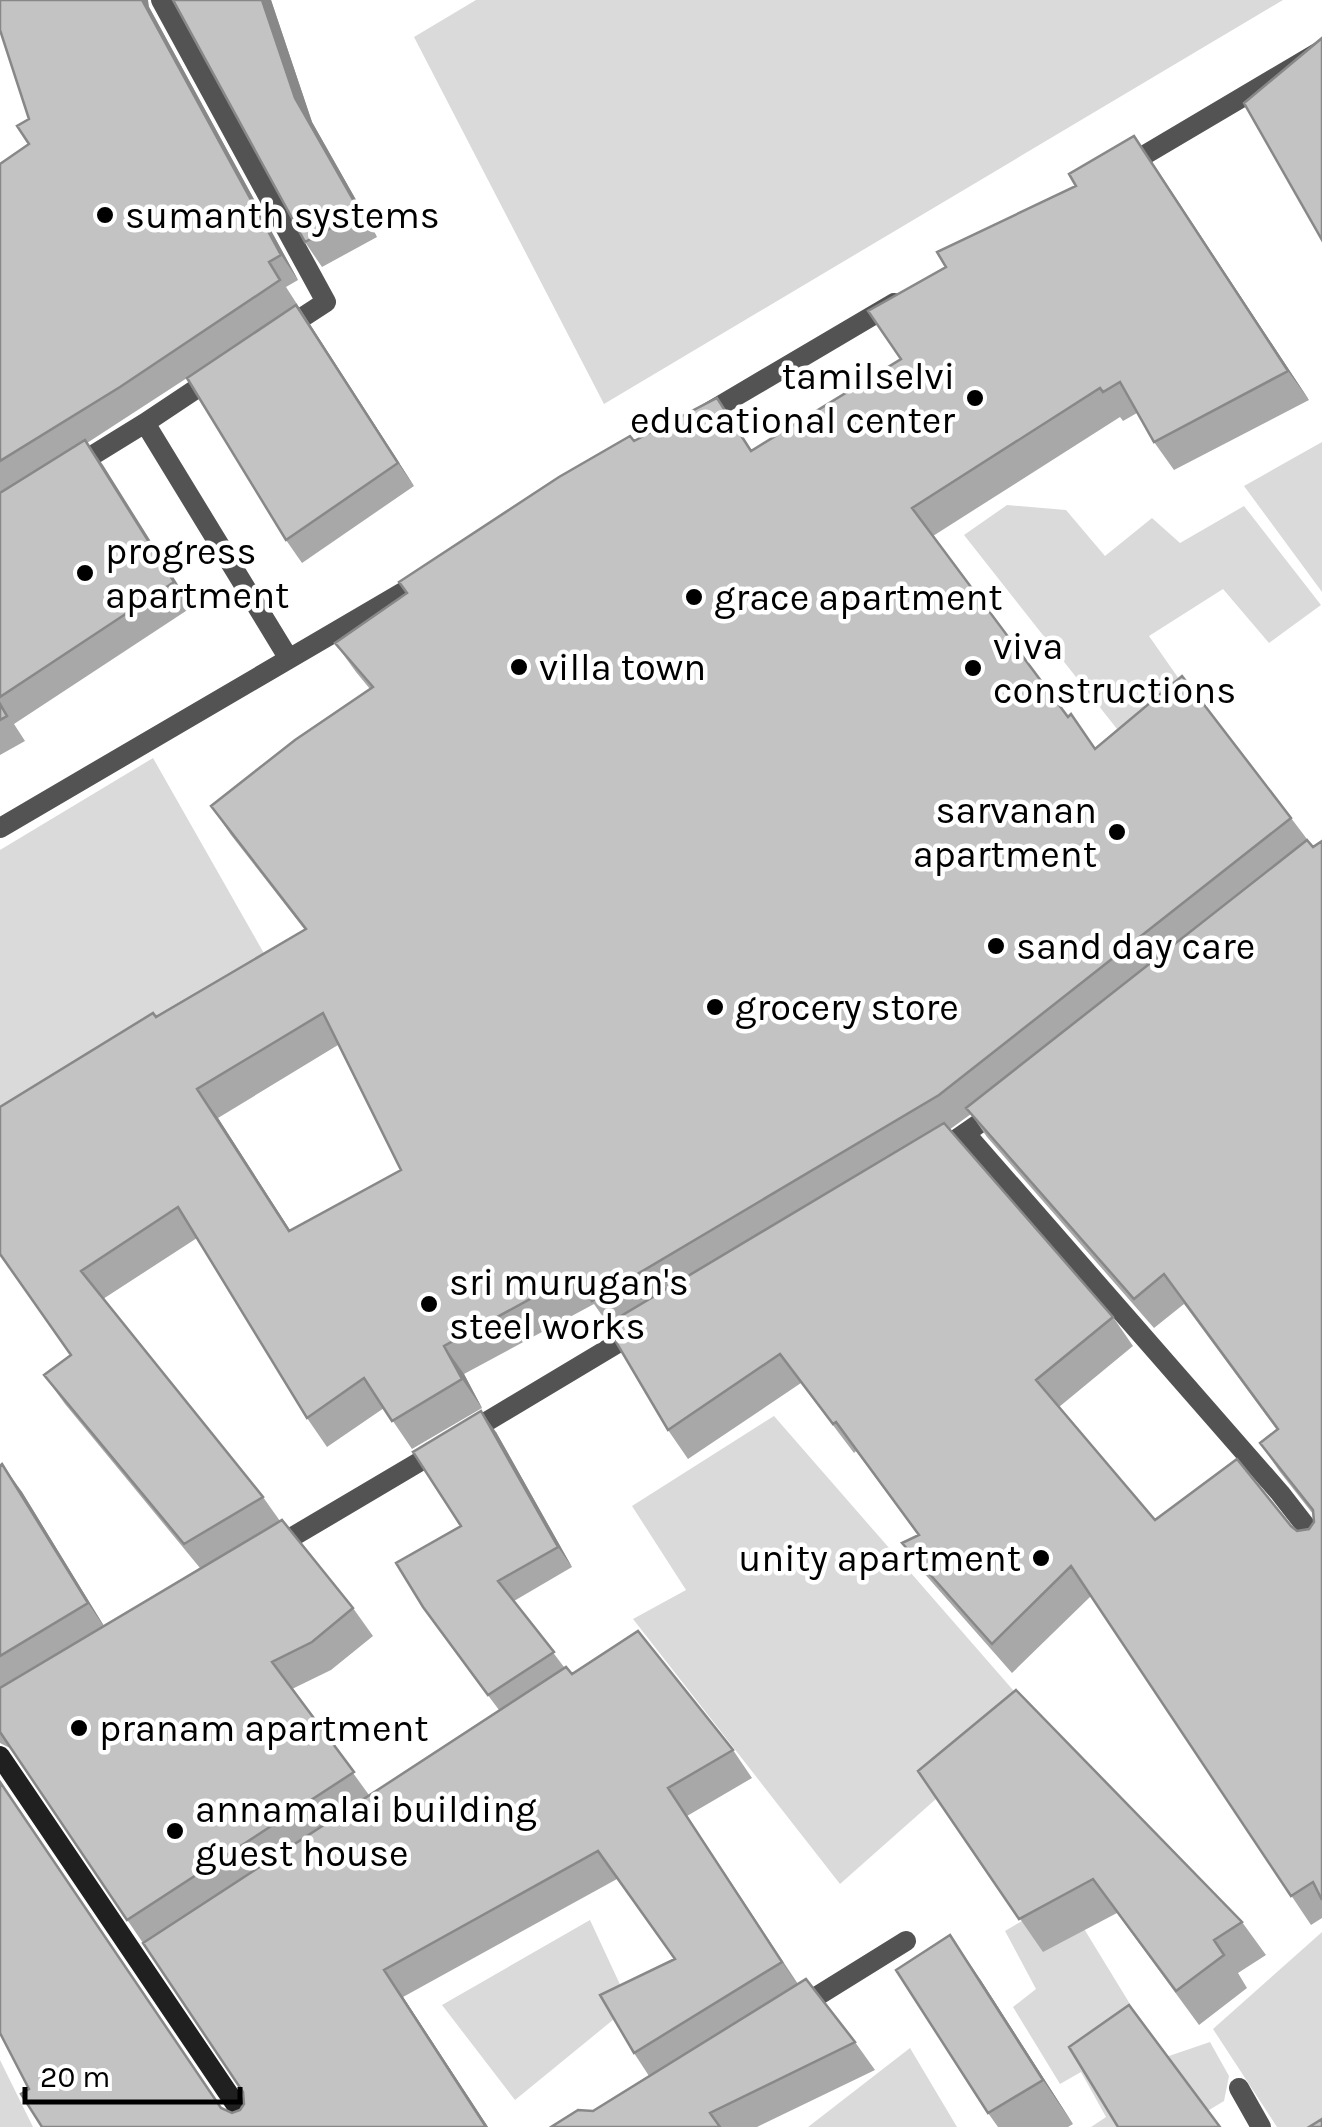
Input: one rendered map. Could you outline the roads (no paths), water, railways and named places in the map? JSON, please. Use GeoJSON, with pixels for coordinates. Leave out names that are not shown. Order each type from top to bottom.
{"type":"FeatureCollection","features":[{"type":"Feature","properties":{"kind":"street"},"geometry":{"type":"LineString","coordinates":[[161,0],[326,302],[260,346]]}},
{"type":"Feature","properties":{"kind":"street"},"geometry":{"type":"LineString","coordinates":[[1116,172],[1322,50]]}},
{"type":"Feature","properties":{"kind":"street"},"geometry":{"type":"LineString","coordinates":[[685,426],[909,294]]}},
{"type":"Feature","properties":{"kind":"street"},"geometry":{"type":"LineString","coordinates":[[48,482],[227,368]]}},
{"type":"Feature","properties":{"kind":"street"},"geometry":{"type":"LineString","coordinates":[[145,423],[289,660]]}},
{"type":"Feature","properties":{"kind":"street"},"geometry":{"type":"LineString","coordinates":[[0,828],[444,568]]}},
{"type":"Feature","properties":{"kind":"street"},"geometry":{"type":"LineString","coordinates":[[916,1165],[967,1135],[1014,1098]]}},
{"type":"Feature","properties":{"kind":"street"},"geometry":{"type":"LineString","coordinates":[[967,1135],[1322,1546]]}},
{"type":"Feature","properties":{"kind":"street"},"geometry":{"type":"LineString","coordinates":[[254,1560],[662,1317]]}},
{"type":"Feature","properties":{"kind":"street"},"geometry":{"type":"LineString","coordinates":[[0,1756],[151,1962],[251,2127]]}},
{"type":"Feature","properties":{"kind":"street"},"geometry":{"type":"LineString","coordinates":[[772,2024],[906,1941]]}},
{"type":"Feature","properties":{"kind":"street"},"geometry":{"type":"LineString","coordinates":[[1239,2088],[1261,2127]]}},
{"type":"Feature","properties":{"kind":"place","name":"sumanth systems"},"geometry":{"type":"Point","coordinates":[105,215]}},
{"type":"Feature","properties":{"kind":"place","name":"tamilselvi educational center"},"geometry":{"type":"Point","coordinates":[975,398]}},
{"type":"Feature","properties":{"kind":"place","name":"progress apartment"},"geometry":{"type":"Point","coordinates":[85,573]}},
{"type":"Feature","properties":{"kind":"place","name":"grace apartment"},"geometry":{"type":"Point","coordinates":[694,597]}},
{"type":"Feature","properties":{"kind":"place","name":"villa town"},"geometry":{"type":"Point","coordinates":[519,667]}},
{"type":"Feature","properties":{"kind":"place","name":"viva constructions"},"geometry":{"type":"Point","coordinates":[973,668]}},
{"type":"Feature","properties":{"kind":"place","name":"sarvanan apartment"},"geometry":{"type":"Point","coordinates":[1117,832]}},
{"type":"Feature","properties":{"kind":"place","name":"sand day care"},"geometry":{"type":"Point","coordinates":[996,946]}},
{"type":"Feature","properties":{"kind":"place","name":"grocery store"},"geometry":{"type":"Point","coordinates":[715,1007]}},
{"type":"Feature","properties":{"kind":"place","name":"sri murugan's steel works"},"geometry":{"type":"Point","coordinates":[429,1304]}},
{"type":"Feature","properties":{"kind":"place","name":"unity apartment"},"geometry":{"type":"Point","coordinates":[1041,1558]}},
{"type":"Feature","properties":{"kind":"place","name":"pranam apartment"},"geometry":{"type":"Point","coordinates":[79,1728]}},
{"type":"Feature","properties":{"kind":"place","name":"annamalai building guest house"},"geometry":{"type":"Point","coordinates":[175,1831]}}]}
